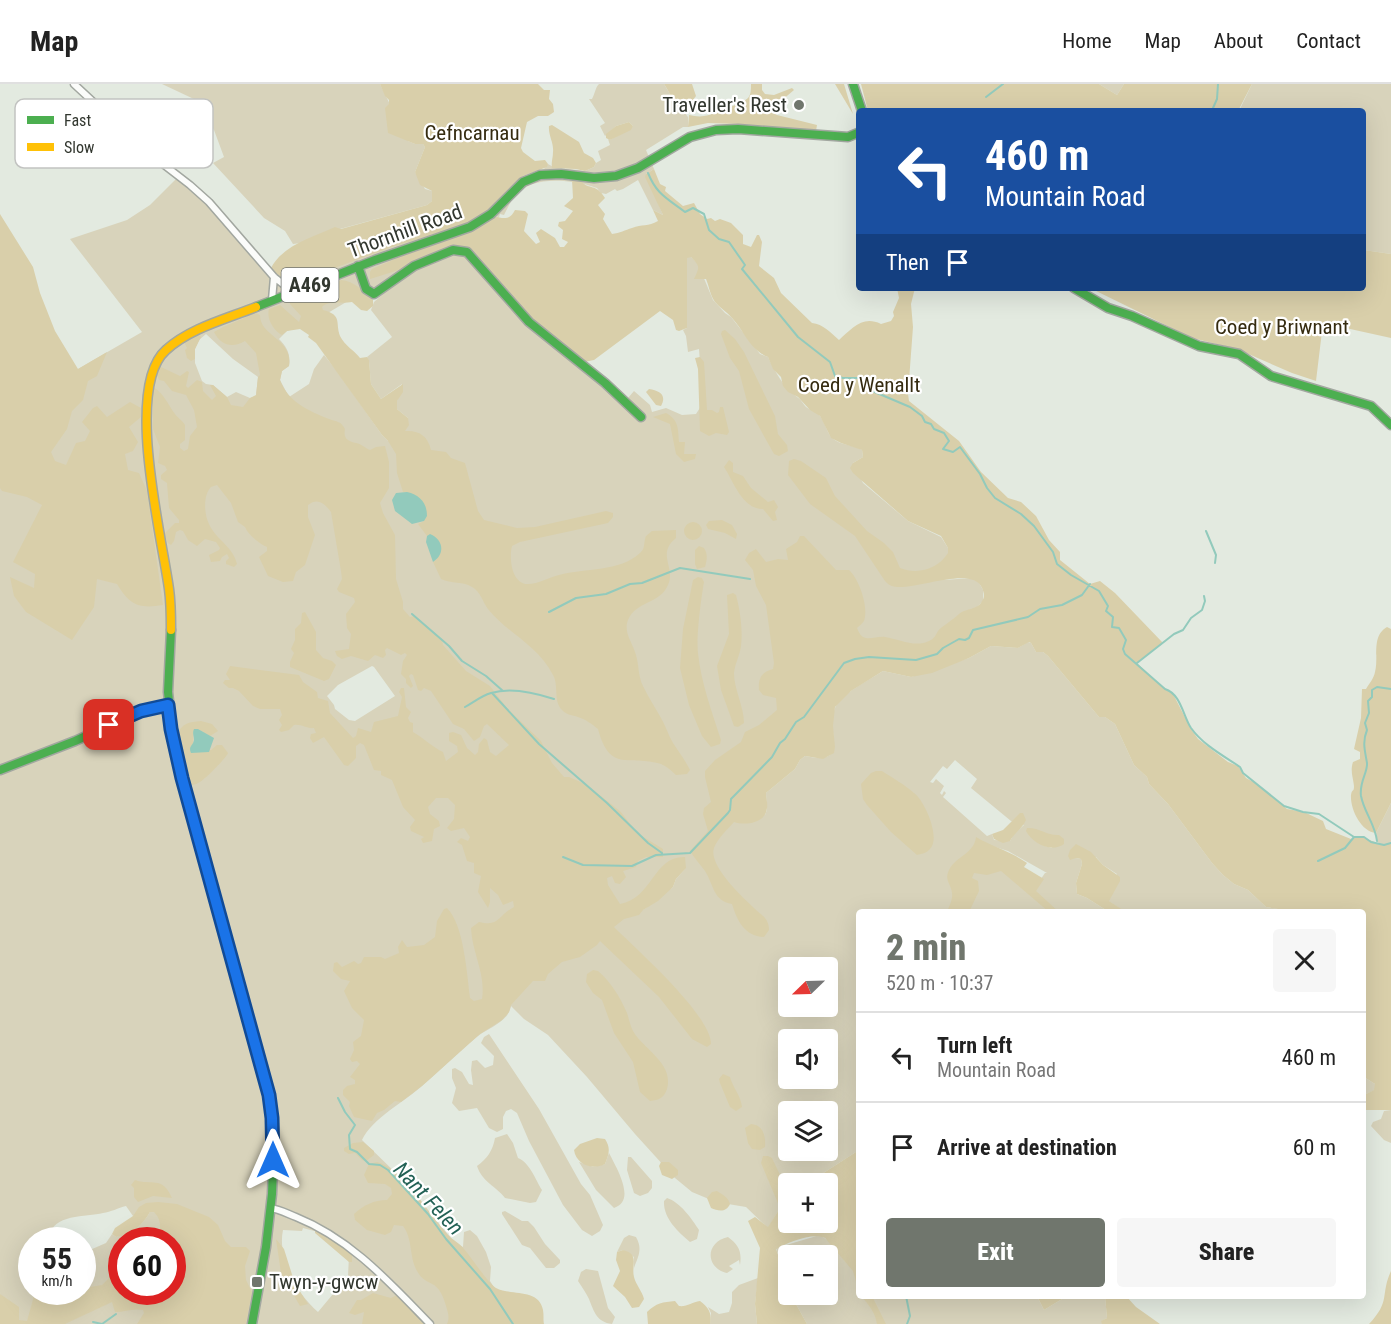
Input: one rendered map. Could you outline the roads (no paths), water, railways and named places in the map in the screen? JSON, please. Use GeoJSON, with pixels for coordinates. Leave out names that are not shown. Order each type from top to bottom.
{"type":"FeatureCollection","features":[{"type":"Feature","properties":{"kind":"main road"},"geometry":{"type":"LineString","coordinates":[[853,84],[861,108]]}},
{"type":"Feature","properties":{"kind":"main road","name":"Thornhill Road"},"geometry":{"type":"LineString","coordinates":[[168,705],[171,607],[149,454],[147,394],[151,370],[161,353],[176,342],[272,300],[358,266],[476,224],[489,216],[517,186],[542,174],[596,178],[619,176],[686,139],[713,130],[732,129],[848,137],[856,134]]}},
{"type":"Feature","properties":{"kind":"main road"},"geometry":{"type":"LineString","coordinates":[[358,266],[366,289],[374,294],[414,266],[453,250],[467,252],[524,318],[612,388],[641,417]]}},
{"type":"Feature","properties":{"kind":"main road"},"geometry":{"type":"LineString","coordinates":[[1079,291],[1108,308],[1132,316],[1199,346],[1239,354],[1271,376],[1371,406],[1391,425]]}},
{"type":"Feature","properties":{"kind":"main road"},"geometry":{"type":"LineString","coordinates":[[0,770],[75,741],[141,711],[168,705]]}},
{"type":"Feature","properties":{"kind":"main road","name":"A469"},"geometry":{"type":"LineString","coordinates":[[168,705],[182,778],[269,1095],[273,1140],[270,1208],[252,1324]]}},
{"type":"Feature","properties":{"kind":"street"},"geometry":{"type":"LineString","coordinates":[[74,84],[90,99]]}},
{"type":"Feature","properties":{"kind":"street"},"geometry":{"type":"LineString","coordinates":[[168,168],[209,202],[274,277],[293,292]]}},
{"type":"Feature","properties":{"kind":"street"},"geometry":{"type":"LineString","coordinates":[[272,300],[274,277]]}},
{"type":"Feature","properties":{"kind":"street"},"geometry":{"type":"LineString","coordinates":[[270,1208],[319,1226],[341,1240],[374,1268],[430,1324]]}},
{"type":"Feature","properties":{"kind":"water"},"geometry":{"type":"Polygon","coordinates":[[[407,492],[416,495],[424,503],[427,516],[424,521],[412,524],[395,511],[392,500],[396,493],[407,492]]]}},
{"type":"Feature","properties":{"kind":"water"},"geometry":{"type":"Polygon","coordinates":[[[430,534],[438,540],[441,547],[440,555],[433,562],[426,542],[430,534]]]}},
{"type":"Feature","properties":{"kind":"water"},"geometry":{"type":"Polygon","coordinates":[[[194,729],[214,738],[209,752],[191,753],[194,729]]]}},
{"type":"Feature","properties":{"kind":"waterway"},"geometry":{"type":"LineString","coordinates":[[986,97],[1003,84]]}},
{"type":"Feature","properties":{"kind":"waterway"},"geometry":{"type":"LineString","coordinates":[[1213,108],[1217,99],[1218,84]]}},
{"type":"Feature","properties":{"kind":"waterway"},"geometry":{"type":"LineString","coordinates":[[648,173],[659,191],[685,212],[693,208],[704,214],[709,230],[719,239],[729,242],[745,265],[742,269],[798,337],[830,362],[835,376],[859,378],[870,390],[910,407],[934,429],[944,433],[949,441],[943,449],[953,452],[960,447],[995,498],[1021,514],[1034,526],[1053,552],[1057,564],[1099,591],[1108,606],[1106,611],[1113,617],[1112,627],[1119,628],[1126,640],[1123,649],[1125,654],[1175,696],[1188,723],[1201,740],[1240,767],[1243,773],[1284,806],[1319,814],[1354,837],[1364,837],[1371,842],[1384,845],[1391,843]]}},
{"type":"Feature","properties":{"kind":"waterway"},"geometry":{"type":"LineString","coordinates":[[1206,531],[1216,555],[1215,563]]}},
{"type":"Feature","properties":{"kind":"waterway"},"geometry":{"type":"LineString","coordinates":[[549,612],[576,598],[606,594],[680,568],[750,579]]}},
{"type":"Feature","properties":{"kind":"waterway"},"geometry":{"type":"LineString","coordinates":[[563,857],[583,865],[632,866],[656,855],[690,853],[728,813],[731,799],[772,757],[796,722],[804,717],[844,663],[869,657],[916,660],[937,654],[959,639],[969,638],[973,630],[1028,617],[1040,609],[1062,605],[1082,595],[1090,584]]}},
{"type":"Feature","properties":{"kind":"waterway"},"geometry":{"type":"LineString","coordinates":[[1137,663],[1174,634],[1183,630],[1191,618],[1202,610],[1204,596]]}},
{"type":"Feature","properties":{"kind":"waterway"},"geometry":{"type":"LineString","coordinates":[[412,614],[449,646],[462,661],[486,676],[503,691]]}},
{"type":"Feature","properties":{"kind":"waterway"},"geometry":{"type":"LineString","coordinates":[[1377,841],[1361,796],[1361,786],[1367,766],[1364,743],[1367,730],[1365,723],[1369,713],[1368,701],[1372,697],[1372,690],[1377,687],[1391,689]]}},
{"type":"Feature","properties":{"kind":"waterway"},"geometry":{"type":"LineString","coordinates":[[465,707],[487,694],[498,691],[531,693],[554,699]]}},
{"type":"Feature","properties":{"kind":"waterway"},"geometry":{"type":"LineString","coordinates":[[492,693],[539,744],[607,803],[648,843],[662,853]]}},
{"type":"Feature","properties":{"kind":"waterway"},"geometry":{"type":"LineString","coordinates":[[1318,861],[1345,848],[1354,837]]}},
{"type":"Feature","properties":{"kind":"waterway","name":"Nant Felen"},"geometry":{"type":"LineString","coordinates":[[338,1098],[355,1125],[349,1135],[350,1149],[357,1152],[369,1164],[380,1165],[388,1170],[490,1289],[513,1324]]}},
{"type":"Feature","properties":{"kind":"waterway"},"geometry":{"type":"LineString","coordinates":[[907,1299],[910,1316],[907,1324]]}},
{"type":"Feature","properties":{"kind":"waterway"},"geometry":{"type":"LineString","coordinates":[[102,1324],[116,1314]]}},
{"type":"Feature","properties":{"kind":"waterway"},"geometry":{"type":"LineString","coordinates":[[93,1322],[102,1324]]}},
{"type":"Feature","properties":{"kind":"place","name":"Traveller's Rest"},"geometry":{"type":"Point","coordinates":[799,105]}},
{"type":"Feature","properties":{"kind":"place","name":"Twyn-y-gwcw"},"geometry":{"type":"Point","coordinates":[257,1282]}},
{"type":"Feature","properties":{"kind":"park label","name":"Cefncarnau"},"geometry":{"type":"Point","coordinates":[472,133]}},
{"type":"Feature","properties":{"kind":"park label","name":"Coed y Briwnant"},"geometry":{"type":"Point","coordinates":[1282,327]}},
{"type":"Feature","properties":{"kind":"park label","name":"Coed y Wenallt"},"geometry":{"type":"Point","coordinates":[859,385]}}]}
